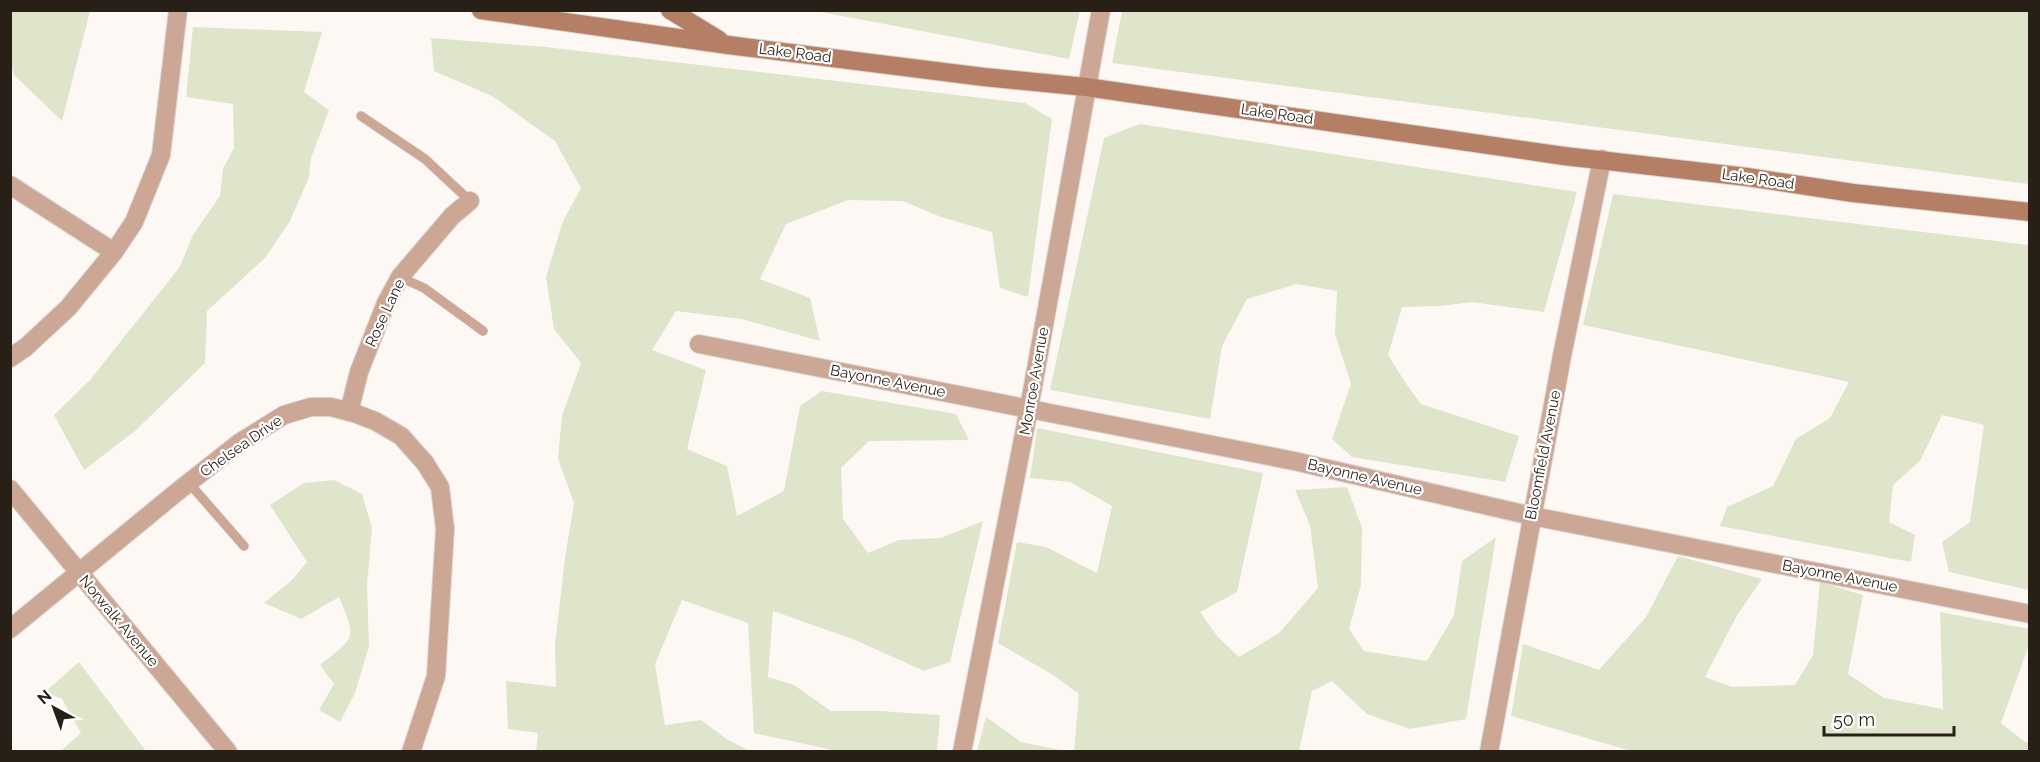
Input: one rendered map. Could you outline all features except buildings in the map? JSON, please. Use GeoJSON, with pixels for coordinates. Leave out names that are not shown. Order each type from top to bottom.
{"type":"FeatureCollection","features":[{"type":"Feature","properties":{"kind":"street"},"geometry":{"type":"LineString","coordinates":[[10,358],[26,347],[68,308],[114,252],[134,222],[161,155],[178,10]]}},
{"type":"Feature","properties":{"kind":"street"},"geometry":{"type":"LineString","coordinates":[[670,10],[729,45]]}},
{"type":"Feature","properties":{"kind":"street","name":"Monroe Avenue"},"geometry":{"type":"LineString","coordinates":[[962,752],[1029,408],[1101,10]]}},
{"type":"Feature","properties":{"kind":"street","name":"Lake Road"},"geometry":{"type":"LineString","coordinates":[[492,11],[525,13],[729,45],[972,76],[1086,87],[1564,156],[1747,177],[1853,193],[2030,212]]}},
{"type":"Feature","properties":{"kind":"street","name":"Bloomfield Avenue"},"geometry":{"type":"LineString","coordinates":[[1489,752],[1532,516],[1602,159]]}},
{"type":"Feature","properties":{"kind":"street"},"geometry":{"type":"LineString","coordinates":[[10,185],[114,252]]}},
{"type":"Feature","properties":{"kind":"street","name":"Rose Lane"},"geometry":{"type":"LineString","coordinates":[[349,412],[358,372],[386,303],[400,277],[452,216],[470,201]]}},
{"type":"Feature","properties":{"kind":"street","name":"Bayonne Avenue"},"geometry":{"type":"LineString","coordinates":[[699,344],[1293,461],[1532,516],[2030,614]]}},
{"type":"Feature","properties":{"kind":"street","name":"Chelsea Drive"},"geometry":{"type":"LineString","coordinates":[[10,629],[239,444],[284,416],[311,407],[331,407],[349,412],[375,421],[401,436],[426,463],[440,487],[445,529],[436,676],[411,752]]}},
{"type":"Feature","properties":{"kind":"street","name":"Norwalk Avenue"},"geometry":{"type":"LineString","coordinates":[[10,489],[228,752]]}},
{"type":"Feature","properties":{"kind":"lane"},"geometry":{"type":"LineString","coordinates":[[361,116],[425,159],[470,201]]}},
{"type":"Feature","properties":{"kind":"lane"},"geometry":{"type":"LineString","coordinates":[[400,277],[424,288],[483,331]]}},
{"type":"Feature","properties":{"kind":"lane"},"geometry":{"type":"LineString","coordinates":[[189,483],[244,546]]}},
{"type":"Feature","properties":{"kind":"green space"},"geometry":{"type":"Polygon","coordinates":[[[1080,10],[1069,59],[816,11],[1080,10]]]}},
{"type":"Feature","properties":{"kind":"green space"},"geometry":{"type":"Polygon","coordinates":[[[10,11],[90,11],[62,121],[14,75],[11,63],[10,11]]]}},
{"type":"Feature","properties":{"kind":"green space"},"geometry":{"type":"Polygon","coordinates":[[[1122,11],[2029,11],[2029,184],[1112,63],[1122,11]]]}},
{"type":"Feature","properties":{"kind":"green space"},"geometry":{"type":"Polygon","coordinates":[[[193,27],[322,32],[304,92],[329,110],[311,158],[309,177],[290,221],[265,258],[207,311],[205,363],[135,431],[84,470],[54,415],[90,380],[179,268],[193,235],[220,196],[223,169],[234,148],[233,104],[186,97],[193,27]]]}},
{"type":"Feature","properties":{"kind":"green space"},"geometry":{"type":"Polygon","coordinates":[[[431,38],[545,47],[1025,103],[1052,119],[1028,297],[1000,288],[992,232],[941,217],[903,201],[848,200],[786,224],[760,279],[810,298],[820,341],[742,319],[676,311],[652,350],[706,370],[687,449],[727,466],[737,516],[784,491],[800,406],[822,391],[956,414],[969,440],[869,441],[841,468],[843,519],[868,553],[899,540],[941,538],[983,521],[950,662],[924,671],[855,640],[773,611],[768,677],[794,685],[831,711],[940,715],[937,751],[837,751],[754,733],[748,623],[682,600],[655,664],[665,725],[701,720],[728,740],[750,751],[536,751],[538,733],[508,729],[506,681],[556,687],[555,645],[574,503],[558,458],[562,416],[581,363],[554,329],[546,277],[563,221],[581,188],[555,141],[492,96],[434,71],[431,38]]]}},
{"type":"Feature","properties":{"kind":"green space"},"geometry":{"type":"Polygon","coordinates":[[[1140,124],[1577,192],[1544,312],[1472,302],[1402,307],[1388,355],[1421,404],[1519,436],[1505,482],[1352,457],[1332,439],[1351,384],[1335,334],[1337,291],[1297,284],[1247,299],[1222,346],[1210,419],[1050,390],[1104,138],[1140,124]]]}},
{"type":"Feature","properties":{"kind":"green space"},"geometry":{"type":"Polygon","coordinates":[[[1613,194],[2029,245],[2029,590],[1949,572],[1942,542],[1970,522],[1984,425],[1942,415],[1920,461],[1893,485],[1889,522],[1915,535],[1911,562],[1720,526],[1727,507],[1773,486],[1796,439],[1830,418],[1849,382],[1583,325],[1613,194]]]}},
{"type":"Feature","properties":{"kind":"green space"},"geometry":{"type":"Polygon","coordinates":[[[1037,428],[1263,473],[1237,592],[1200,612],[1218,637],[1239,657],[1279,633],[1318,588],[1310,525],[1295,490],[1347,487],[1362,528],[1361,585],[1349,629],[1364,651],[1427,661],[1454,615],[1462,561],[1496,537],[1466,719],[1410,729],[1367,714],[1332,681],[1312,691],[1299,751],[1074,751],[1079,694],[1053,675],[998,643],[1017,542],[1046,547],[1097,573],[1112,506],[1070,482],[1030,478],[1037,428]]]}},
{"type":"Feature","properties":{"kind":"green space"},"geometry":{"type":"Polygon","coordinates":[[[334,480],[362,494],[372,528],[367,585],[369,646],[355,693],[340,722],[319,710],[334,684],[320,665],[341,648],[350,636],[349,622],[339,597],[301,619],[264,603],[293,579],[307,562],[270,505],[304,483],[334,480]]]}},
{"type":"Feature","properties":{"kind":"green space"},"geometry":{"type":"Polygon","coordinates":[[[1678,556],[1762,579],[1736,617],[1705,677],[1732,687],[1795,685],[1813,655],[1820,582],[1863,595],[1848,674],[1884,698],[1943,709],[1940,612],[2029,629],[2029,645],[2001,723],[2025,742],[2029,742],[2029,751],[1631,751],[1511,716],[1523,644],[1599,670],[1646,617],[1678,556]]]}},
{"type":"Feature","properties":{"kind":"green space"},"geometry":{"type":"Polygon","coordinates":[[[79,662],[146,751],[61,751],[81,733],[62,699],[45,692],[79,662]]]}},
{"type":"Feature","properties":{"kind":"green space"},"geometry":{"type":"Polygon","coordinates":[[[986,717],[1021,742],[1065,751],[977,751],[986,717]]]}}]}
